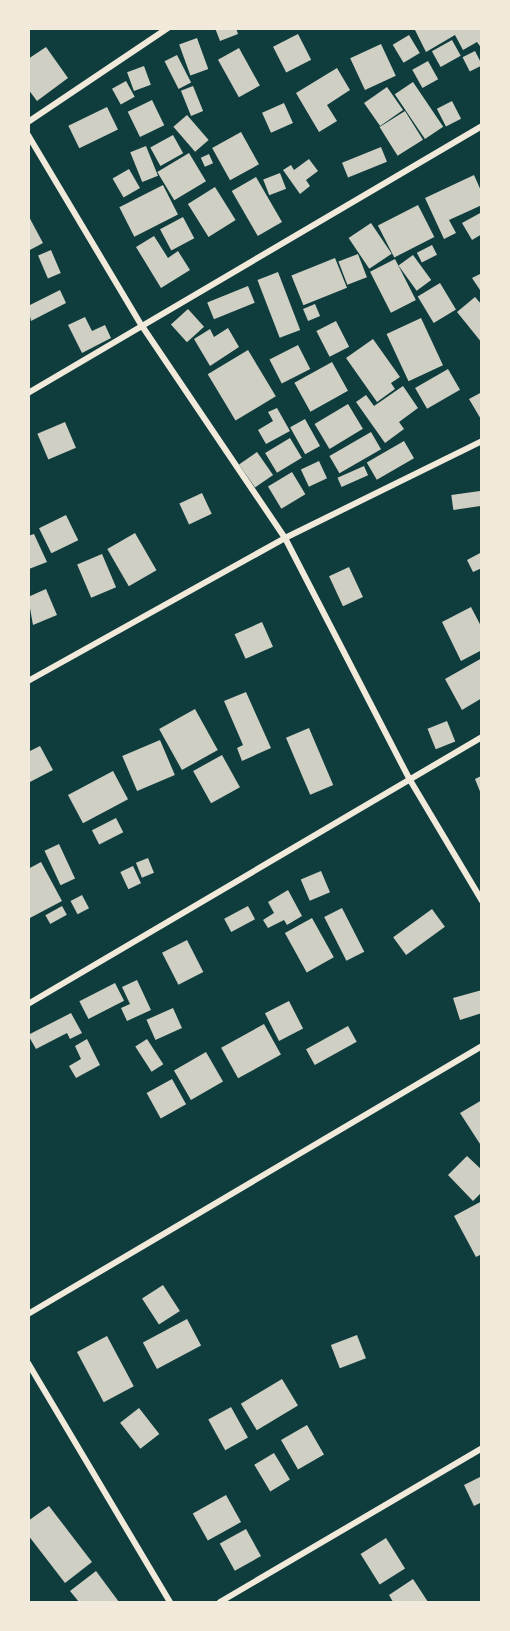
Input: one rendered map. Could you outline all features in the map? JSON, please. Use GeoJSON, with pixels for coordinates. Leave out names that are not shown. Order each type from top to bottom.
{"type":"FeatureCollection","features":[{"type":"Feature","properties":{"kind":"street"},"geometry":{"type":"LineString","coordinates":[[28,122],[168,28]]}},
{"type":"Feature","properties":{"kind":"street"},"geometry":{"type":"LineString","coordinates":[[28,393],[482,126]]}},
{"type":"Feature","properties":{"kind":"street"},"geometry":{"type":"LineString","coordinates":[[28,135],[142,326],[285,538],[410,780],[482,901]]}},
{"type":"Feature","properties":{"kind":"street"},"geometry":{"type":"LineString","coordinates":[[28,681],[285,538],[482,441]]}},
{"type":"Feature","properties":{"kind":"street"},"geometry":{"type":"LineString","coordinates":[[28,1004],[482,737]]}},
{"type":"Feature","properties":{"kind":"street"},"geometry":{"type":"LineString","coordinates":[[28,1314],[482,1046]]}},
{"type":"Feature","properties":{"kind":"street"},"geometry":{"type":"LineString","coordinates":[[28,1363],[170,1602]]}},
{"type":"Feature","properties":{"kind":"street"},"geometry":{"type":"LineString","coordinates":[[220,1602],[482,1448]]}},
{"type":"Feature","properties":{"kind":"building"},"geometry":{"type":"Polygon","coordinates":[[[215,28],[236,28],[238,34],[220,41],[215,28]]]}},
{"type":"Feature","properties":{"kind":"building"},"geometry":{"type":"Polygon","coordinates":[[[414,28],[482,28],[482,49],[477,42],[463,50],[455,35],[426,52],[414,28]]]}},
{"type":"Feature","properties":{"kind":"building"},"geometry":{"type":"Polygon","coordinates":[[[298,34],[311,60],[286,73],[273,47],[298,34]]]}},
{"type":"Feature","properties":{"kind":"building"},"geometry":{"type":"Polygon","coordinates":[[[409,35],[420,53],[404,63],[393,45],[409,35]]]}},
{"type":"Feature","properties":{"kind":"building"},"geometry":{"type":"Polygon","coordinates":[[[197,38],[208,69],[190,76],[179,44],[197,38]]]}},
{"type":"Feature","properties":{"kind":"building"},"geometry":{"type":"Polygon","coordinates":[[[452,40],[461,56],[441,67],[432,51],[452,40]]]}},
{"type":"Feature","properties":{"kind":"building"},"geometry":{"type":"Polygon","coordinates":[[[381,44],[396,76],[365,90],[350,58],[381,44]]]}},
{"type":"Feature","properties":{"kind":"building"},"geometry":{"type":"Polygon","coordinates":[[[46,47],[68,78],[37,101],[28,89],[28,59],[46,47]]]}},
{"type":"Feature","properties":{"kind":"building"},"geometry":{"type":"Polygon","coordinates":[[[239,48],[260,86],[239,97],[218,60],[239,48]]]}},
{"type":"Feature","properties":{"kind":"building"},"geometry":{"type":"Polygon","coordinates":[[[475,51],[482,65],[470,72],[463,57],[475,51]]]}},
{"type":"Feature","properties":{"kind":"building"},"geometry":{"type":"Polygon","coordinates":[[[177,55],[191,83],[179,89],[165,61],[177,55]]]}},
{"type":"Feature","properties":{"kind":"building"},"geometry":{"type":"Polygon","coordinates":[[[428,61],[438,79],[422,88],[412,70],[428,61]]]}},
{"type":"Feature","properties":{"kind":"building"},"geometry":{"type":"Polygon","coordinates":[[[144,66],[151,85],[134,91],[127,72],[144,66]]]}},
{"type":"Feature","properties":{"kind":"building"},"geometry":{"type":"Polygon","coordinates":[[[337,68],[350,90],[327,105],[337,121],[319,132],[296,93],[337,68]]]}},
{"type":"Feature","properties":{"kind":"building"},"geometry":{"type":"Polygon","coordinates":[[[126,81],[135,97],[121,105],[112,89],[126,81]]]}},
{"type":"Feature","properties":{"kind":"building"},"geometry":{"type":"Polygon","coordinates":[[[413,82],[443,127],[425,139],[395,94],[413,82]]]}},
{"type":"Feature","properties":{"kind":"building"},"geometry":{"type":"Polygon","coordinates":[[[193,86],[203,111],[191,116],[181,91],[193,86]]]}},
{"type":"Feature","properties":{"kind":"building"},"geometry":{"type":"Polygon","coordinates":[[[387,87],[403,110],[380,126],[364,103],[387,87]]]}},
{"type":"Feature","properties":{"kind":"building"},"geometry":{"type":"Polygon","coordinates":[[[152,100],[164,125],[140,137],[128,112],[152,100]]]}},
{"type":"Feature","properties":{"kind":"building"},"geometry":{"type":"Polygon","coordinates":[[[452,101],[461,119],[446,127],[437,109],[452,101]]]}},
{"type":"Feature","properties":{"kind":"building"},"geometry":{"type":"Polygon","coordinates":[[[284,103],[293,123],[271,133],[262,113],[284,103]]]}},
{"type":"Feature","properties":{"kind":"building"},"geometry":{"type":"Polygon","coordinates":[[[107,107],[118,129],[79,148],[68,126],[107,107]]]}},
{"type":"Feature","properties":{"kind":"building"},"geometry":{"type":"Polygon","coordinates":[[[405,111],[423,140],[398,156],[380,127],[405,111]]]}},
{"type":"Feature","properties":{"kind":"building"},"geometry":{"type":"Polygon","coordinates":[[[187,115],[209,140],[195,152],[173,127],[187,115]]]}},
{"type":"Feature","properties":{"kind":"building"},"geometry":{"type":"Polygon","coordinates":[[[241,132],[259,164],[230,180],[212,148],[241,132]]]}},
{"type":"Feature","properties":{"kind":"building"},"geometry":{"type":"Polygon","coordinates":[[[173,135],[183,153],[160,166],[150,148],[173,135]]]}},
{"type":"Feature","properties":{"kind":"building"},"geometry":{"type":"Polygon","coordinates":[[[146,146],[158,176],[142,182],[130,152],[146,146]]]}},
{"type":"Feature","properties":{"kind":"building"},"geometry":{"type":"Polygon","coordinates":[[[381,147],[387,162],[348,178],[342,163],[381,147]]]}},
{"type":"Feature","properties":{"kind":"building"},"geometry":{"type":"Polygon","coordinates":[[[189,153],[206,181],[174,200],[157,172],[189,153]]]}},
{"type":"Feature","properties":{"kind":"building"},"geometry":{"type":"Polygon","coordinates":[[[209,154],[213,163],[205,167],[201,158],[209,154]]]}},
{"type":"Feature","properties":{"kind":"building"},"geometry":{"type":"Polygon","coordinates":[[[309,159],[318,171],[306,180],[310,186],[300,194],[283,170],[291,165],[294,170],[309,159]]]}},
{"type":"Feature","properties":{"kind":"building"},"geometry":{"type":"Polygon","coordinates":[[[129,169],[140,188],[124,198],[113,178],[129,169]]]}},
{"type":"Feature","properties":{"kind":"building"},"geometry":{"type":"Polygon","coordinates":[[[280,173],[286,189],[269,195],[263,179],[280,173]]]}},
{"type":"Feature","properties":{"kind":"building"},"geometry":{"type":"Polygon","coordinates":[[[474,175],[482,193],[482,205],[449,220],[456,233],[444,239],[425,198],[474,175]]]}},
{"type":"Feature","properties":{"kind":"building"},"geometry":{"type":"Polygon","coordinates":[[[256,177],[282,222],[258,236],[232,191],[256,177]]]}},
{"type":"Feature","properties":{"kind":"building"},"geometry":{"type":"Polygon","coordinates":[[[163,185],[178,214],[134,237],[119,207],[163,185]]]}},
{"type":"Feature","properties":{"kind":"building"},"geometry":{"type":"Polygon","coordinates":[[[215,187],[236,220],[209,237],[188,204],[215,187]]]}},
{"type":"Feature","properties":{"kind":"building"},"geometry":{"type":"Polygon","coordinates":[[[418,205],[434,237],[394,258],[378,225],[418,205]]]}},
{"type":"Feature","properties":{"kind":"building"},"geometry":{"type":"Polygon","coordinates":[[[482,212],[482,234],[472,240],[462,223],[482,212]]]}},
{"type":"Feature","properties":{"kind":"building"},"geometry":{"type":"Polygon","coordinates":[[[28,215],[43,243],[28,251],[28,215]]]}},
{"type":"Feature","properties":{"kind":"building"},"geometry":{"type":"Polygon","coordinates":[[[183,217],[194,238],[171,250],[160,229],[183,217]]]}},
{"type":"Feature","properties":{"kind":"building"},"geometry":{"type":"Polygon","coordinates":[[[371,223],[392,254],[369,269],[349,238],[371,223]]]}},
{"type":"Feature","properties":{"kind":"building"},"geometry":{"type":"Polygon","coordinates":[[[154,236],[168,258],[178,251],[190,270],[161,288],[136,247],[154,236]]]}},
{"type":"Feature","properties":{"kind":"building"},"geometry":{"type":"Polygon","coordinates":[[[432,245],[437,255],[422,263],[417,253],[432,245]]]}},
{"type":"Feature","properties":{"kind":"building"},"geometry":{"type":"Polygon","coordinates":[[[51,250],[61,273],[48,278],[38,255],[51,250]]]}},
{"type":"Feature","properties":{"kind":"building"},"geometry":{"type":"Polygon","coordinates":[[[358,254],[367,277],[347,285],[338,262],[358,254]]]}},
{"type":"Feature","properties":{"kind":"building"},"geometry":{"type":"Polygon","coordinates":[[[413,255],[431,280],[417,291],[398,266],[413,255]]]}},
{"type":"Feature","properties":{"kind":"building"},"geometry":{"type":"Polygon","coordinates":[[[335,258],[347,288],[303,305],[291,276],[335,258]]]}},
{"type":"Feature","properties":{"kind":"building"},"geometry":{"type":"Polygon","coordinates":[[[395,259],[416,300],[391,313],[370,272],[395,259]]]}},
{"type":"Feature","properties":{"kind":"building"},"geometry":{"type":"Polygon","coordinates":[[[278,272],[300,330],[280,338],[257,280],[278,272]]]}},
{"type":"Feature","properties":{"kind":"building"},"geometry":{"type":"Polygon","coordinates":[[[482,273],[482,293],[472,278],[482,273]]]}},
{"type":"Feature","properties":{"kind":"building"},"geometry":{"type":"Polygon","coordinates":[[[440,283],[456,310],[434,323],[418,296],[440,283]]]}},
{"type":"Feature","properties":{"kind":"building"},"geometry":{"type":"Polygon","coordinates":[[[248,286],[255,303],[214,319],[207,302],[248,286]]]}},
{"type":"Feature","properties":{"kind":"building"},"geometry":{"type":"Polygon","coordinates":[[[60,290],[66,303],[31,321],[28,306],[60,290]]]}},
{"type":"Feature","properties":{"kind":"building"},"geometry":{"type":"Polygon","coordinates":[[[475,297],[482,305],[482,343],[457,312],[475,297]]]}},
{"type":"Feature","properties":{"kind":"building"},"geometry":{"type":"Polygon","coordinates":[[[315,304],[320,316],[308,321],[303,309],[315,304]]]}},
{"type":"Feature","properties":{"kind":"building"},"geometry":{"type":"Polygon","coordinates":[[[188,309],[204,327],[187,342],[171,324],[188,309]]]}},
{"type":"Feature","properties":{"kind":"building"},"geometry":{"type":"Polygon","coordinates":[[[85,317],[92,331],[105,325],[111,338],[82,353],[68,325],[85,317]]]}},
{"type":"Feature","properties":{"kind":"building"},"geometry":{"type":"Polygon","coordinates":[[[421,318],[443,365],[409,381],[387,334],[421,318]]]}},
{"type":"Feature","properties":{"kind":"building"},"geometry":{"type":"Polygon","coordinates":[[[336,321],[349,347],[330,357],[316,331],[336,321]]]}},
{"type":"Feature","properties":{"kind":"building"},"geometry":{"type":"Polygon","coordinates":[[[228,328],[239,347],[210,366],[194,339],[210,329],[214,337],[228,328]]]}},
{"type":"Feature","properties":{"kind":"building"},"geometry":{"type":"Polygon","coordinates":[[[373,339],[400,377],[391,383],[395,389],[377,402],[346,358],[373,339]]]}},
{"type":"Feature","properties":{"kind":"building"},"geometry":{"type":"Polygon","coordinates":[[[298,345],[310,369],[282,384],[269,360],[298,345]]]}},
{"type":"Feature","properties":{"kind":"building"},"geometry":{"type":"Polygon","coordinates":[[[248,350],[276,396],[236,420],[208,374],[248,350]]]}},
{"type":"Feature","properties":{"kind":"building"},"geometry":{"type":"Polygon","coordinates":[[[332,362],[348,391],[310,412],[294,383],[332,362]]]}},
{"type":"Feature","properties":{"kind":"building"},"geometry":{"type":"Polygon","coordinates":[[[448,369],[460,390],[427,409],[415,388],[448,369]]]}},
{"type":"Feature","properties":{"kind":"building"},"geometry":{"type":"Polygon","coordinates":[[[403,386],[418,408],[399,422],[404,429],[385,443],[356,402],[366,395],[374,406],[403,386]]]}},
{"type":"Feature","properties":{"kind":"building"},"geometry":{"type":"Polygon","coordinates":[[[482,392],[482,421],[469,399],[482,392]]]}},
{"type":"Feature","properties":{"kind":"building"},"geometry":{"type":"Polygon","coordinates":[[[348,404],[363,429],[330,449],[315,424],[348,404]]]}},
{"type":"Feature","properties":{"kind":"building"},"geometry":{"type":"Polygon","coordinates":[[[277,408],[290,431],[266,444],[258,430],[273,421],[268,412],[277,408]]]}},
{"type":"Feature","properties":{"kind":"building"},"geometry":{"type":"Polygon","coordinates":[[[305,419],[320,446],[305,454],[290,427],[305,419]]]}},
{"type":"Feature","properties":{"kind":"building"},"geometry":{"type":"Polygon","coordinates":[[[65,422],[76,448],[48,459],[37,434],[65,422]]]}},
{"type":"Feature","properties":{"kind":"building"},"geometry":{"type":"Polygon","coordinates":[[[371,432],[381,449],[339,473],[329,456],[371,432]]]}},
{"type":"Feature","properties":{"kind":"building"},"geometry":{"type":"Polygon","coordinates":[[[290,438],[302,458],[277,473],[265,453],[290,438]]]}},
{"type":"Feature","properties":{"kind":"building"},"geometry":{"type":"Polygon","coordinates":[[[404,441],[414,458],[377,480],[367,463],[404,441]]]}},
{"type":"Feature","properties":{"kind":"building"},"geometry":{"type":"Polygon","coordinates":[[[257,452],[273,475],[255,488],[239,465],[257,452]]]}},
{"type":"Feature","properties":{"kind":"building"},"geometry":{"type":"Polygon","coordinates":[[[319,461],[327,478],[309,487],[301,469],[319,461]]]}},
{"type":"Feature","properties":{"kind":"building"},"geometry":{"type":"Polygon","coordinates":[[[364,466],[368,475],[342,487],[338,478],[364,466]]]}},
{"type":"Feature","properties":{"kind":"building"},"geometry":{"type":"Polygon","coordinates":[[[292,472],[305,494],[281,509],[268,486],[292,472]]]}},
{"type":"Feature","properties":{"kind":"building"},"geometry":{"type":"Polygon","coordinates":[[[480,491],[482,506],[453,510],[451,495],[480,491]]]}},
{"type":"Feature","properties":{"kind":"building"},"geometry":{"type":"Polygon","coordinates":[[[202,493],[212,514],[189,524],[179,504],[202,493]]]}},
{"type":"Feature","properties":{"kind":"building"},"geometry":{"type":"Polygon","coordinates":[[[66,515],[78,540],[51,553],[39,528],[66,515]]]}},
{"type":"Feature","properties":{"kind":"building"},"geometry":{"type":"Polygon","coordinates":[[[135,533],[156,570],[129,586],[107,549],[135,533]]]}},
{"type":"Feature","properties":{"kind":"building"},"geometry":{"type":"Polygon","coordinates":[[[34,534],[47,562],[29,569],[28,536],[34,534]]]}},
{"type":"Feature","properties":{"kind":"building"},"geometry":{"type":"Polygon","coordinates":[[[482,552],[482,568],[473,572],[467,560],[482,552]]]}},
{"type":"Feature","properties":{"kind":"building"},"geometry":{"type":"Polygon","coordinates":[[[102,554],[116,587],[91,598],[77,565],[102,554]]]}},
{"type":"Feature","properties":{"kind":"building"},"geometry":{"type":"Polygon","coordinates":[[[349,567],[363,597],[343,606],[329,576],[349,567]]]}},
{"type":"Feature","properties":{"kind":"building"},"geometry":{"type":"Polygon","coordinates":[[[46,589],[57,615],[33,625],[28,597],[46,589]]]}},
{"type":"Feature","properties":{"kind":"building"},"geometry":{"type":"Polygon","coordinates":[[[471,607],[482,628],[482,650],[461,661],[442,622],[471,607]]]}},
{"type":"Feature","properties":{"kind":"building"},"geometry":{"type":"Polygon","coordinates":[[[262,622],[273,647],[246,659],[235,634],[262,622]]]}},
{"type":"Feature","properties":{"kind":"building"},"geometry":{"type":"Polygon","coordinates":[[[482,658],[482,698],[462,710],[445,679],[482,658]]]}},
{"type":"Feature","properties":{"kind":"building"},"geometry":{"type":"Polygon","coordinates":[[[246,692],[271,748],[242,761],[237,748],[243,745],[224,701],[246,692]]]}},
{"type":"Feature","properties":{"kind":"building"},"geometry":{"type":"Polygon","coordinates":[[[195,709],[218,750],[182,770],[159,729],[195,709]]]}},
{"type":"Feature","properties":{"kind":"building"},"geometry":{"type":"Polygon","coordinates":[[[447,721],[455,741],[436,749],[428,729],[447,721]]]}},
{"type":"Feature","properties":{"kind":"building"},"geometry":{"type":"Polygon","coordinates":[[[309,728],[333,785],[310,795],[286,738],[309,728]]]}},
{"type":"Feature","properties":{"kind":"building"},"geometry":{"type":"Polygon","coordinates":[[[160,740],[175,775],[137,791],[122,756],[160,740]]]}},
{"type":"Feature","properties":{"kind":"building"},"geometry":{"type":"Polygon","coordinates":[[[40,746],[53,770],[28,783],[28,752],[40,746]]]}},
{"type":"Feature","properties":{"kind":"building"},"geometry":{"type":"Polygon","coordinates":[[[222,755],[240,787],[211,803],[193,771],[222,755]]]}},
{"type":"Feature","properties":{"kind":"building"},"geometry":{"type":"Polygon","coordinates":[[[113,771],[128,799],[83,823],[68,795],[113,771]]]}},
{"type":"Feature","properties":{"kind":"building"},"geometry":{"type":"Polygon","coordinates":[[[481,776],[481,794],[475,779],[481,776]]]}},
{"type":"Feature","properties":{"kind":"building"},"geometry":{"type":"Polygon","coordinates":[[[116,818],[123,832],[99,845],[92,830],[116,818]]]}},
{"type":"Feature","properties":{"kind":"building"},"geometry":{"type":"Polygon","coordinates":[[[59,844],[75,878],[61,885],[44,851],[59,844]]]}},
{"type":"Feature","properties":{"kind":"building"},"geometry":{"type":"Polygon","coordinates":[[[148,858],[154,873],[142,878],[136,863],[148,858]]]}},
{"type":"Feature","properties":{"kind":"building"},"geometry":{"type":"Polygon","coordinates":[[[41,862],[62,901],[28,919],[28,869],[41,862]]]}},
{"type":"Feature","properties":{"kind":"building"},"geometry":{"type":"Polygon","coordinates":[[[133,866],[141,883],[128,889],[120,872],[133,866]]]}},
{"type":"Feature","properties":{"kind":"building"},"geometry":{"type":"Polygon","coordinates":[[[321,871],[330,892],[310,901],[301,880],[321,871]]]}},
{"type":"Feature","properties":{"kind":"building"},"geometry":{"type":"Polygon","coordinates":[[[288,890],[302,916],[287,925],[284,920],[268,928],[263,920],[274,913],[268,902],[288,890]]]}},
{"type":"Feature","properties":{"kind":"building"},"geometry":{"type":"Polygon","coordinates":[[[82,895],[89,908],[78,914],[71,901],[82,895]]]}},
{"type":"Feature","properties":{"kind":"building"},"geometry":{"type":"Polygon","coordinates":[[[62,906],[67,915],[50,924],[45,915],[62,906]]]}},
{"type":"Feature","properties":{"kind":"building"},"geometry":{"type":"Polygon","coordinates":[[[248,906],[255,919],[231,932],[224,919],[248,906]]]}},
{"type":"Feature","properties":{"kind":"building"},"geometry":{"type":"Polygon","coordinates":[[[342,908],[364,952],[346,961],[324,917],[342,908]]]}},
{"type":"Feature","properties":{"kind":"building"},"geometry":{"type":"Polygon","coordinates":[[[432,909],[445,927],[406,955],[393,937],[432,909]]]}},
{"type":"Feature","properties":{"kind":"building"},"geometry":{"type":"Polygon","coordinates":[[[312,918],[334,957],[307,972],[285,933],[312,918]]]}},
{"type":"Feature","properties":{"kind":"building"},"geometry":{"type":"Polygon","coordinates":[[[187,940],[203,972],[178,985],[162,953],[187,940]]]}},
{"type":"Feature","properties":{"kind":"building"},"geometry":{"type":"Polygon","coordinates":[[[137,980],[151,1010],[127,1021],[121,1008],[130,1004],[122,987],[137,980]]]}},
{"type":"Feature","properties":{"kind":"building"},"geometry":{"type":"Polygon","coordinates":[[[115,983],[124,1001],[88,1019],[79,1001],[115,983]]]}},
{"type":"Feature","properties":{"kind":"building"},"geometry":{"type":"Polygon","coordinates":[[[482,990],[482,1013],[460,1020],[453,998],[482,990]]]}},
{"type":"Feature","properties":{"kind":"building"},"geometry":{"type":"Polygon","coordinates":[[[289,1001],[303,1029],[279,1041],[265,1013],[289,1001]]]}},
{"type":"Feature","properties":{"kind":"building"},"geometry":{"type":"Polygon","coordinates":[[[173,1008],[182,1028],[155,1040],[147,1020],[173,1008]]]}},
{"type":"Feature","properties":{"kind":"building"},"geometry":{"type":"Polygon","coordinates":[[[71,1013],[82,1033],[70,1039],[67,1033],[36,1049],[28,1035],[71,1013]]]}},
{"type":"Feature","properties":{"kind":"building"},"geometry":{"type":"Polygon","coordinates":[[[264,1024],[281,1055],[238,1078],[221,1048],[264,1024]]]}},
{"type":"Feature","properties":{"kind":"building"},"geometry":{"type":"Polygon","coordinates":[[[348,1026],[357,1042],[315,1065],[306,1049],[348,1026]]]}},
{"type":"Feature","properties":{"kind":"building"},"geometry":{"type":"Polygon","coordinates":[[[87,1039],[100,1065],[76,1078],[69,1066],[81,1059],[75,1046],[87,1039]]]}},
{"type":"Feature","properties":{"kind":"building"},"geometry":{"type":"Polygon","coordinates":[[[147,1039],[163,1064],[152,1072],[135,1047],[147,1039]]]}},
{"type":"Feature","properties":{"kind":"building"},"geometry":{"type":"Polygon","coordinates":[[[206,1052],[223,1081],[191,1100],[174,1070],[206,1052]]]}},
{"type":"Feature","properties":{"kind":"building"},"geometry":{"type":"Polygon","coordinates":[[[172,1079],[186,1104],[161,1118],[147,1093],[172,1079]]]}},
{"type":"Feature","properties":{"kind":"building"},"geometry":{"type":"Polygon","coordinates":[[[482,1100],[482,1147],[460,1113],[482,1100]]]}},
{"type":"Feature","properties":{"kind":"building"},"geometry":{"type":"Polygon","coordinates":[[[467,1156],[482,1170],[482,1192],[473,1201],[448,1175],[467,1156]]]}},
{"type":"Feature","properties":{"kind":"building"},"geometry":{"type":"Polygon","coordinates":[[[482,1201],[482,1254],[476,1257],[454,1216],[482,1201]]]}},
{"type":"Feature","properties":{"kind":"building"},"geometry":{"type":"Polygon","coordinates":[[[163,1285],[180,1311],[159,1325],[142,1299],[163,1285]]]}},
{"type":"Feature","properties":{"kind":"building"},"geometry":{"type":"Polygon","coordinates":[[[187,1319],[201,1345],[157,1369],[143,1342],[187,1319]]]}},
{"type":"Feature","properties":{"kind":"building"},"geometry":{"type":"Polygon","coordinates":[[[357,1335],[366,1358],[340,1368],[331,1345],[357,1335]]]}},
{"type":"Feature","properties":{"kind":"building"},"geometry":{"type":"Polygon","coordinates":[[[107,1336],[134,1386],[104,1402],[77,1352],[107,1336]]]}},
{"type":"Feature","properties":{"kind":"building"},"geometry":{"type":"Polygon","coordinates":[[[282,1379],[298,1406],[257,1430],[241,1404],[282,1379]]]}},
{"type":"Feature","properties":{"kind":"building"},"geometry":{"type":"Polygon","coordinates":[[[231,1407],[248,1438],[225,1450],[208,1420],[231,1407]]]}},
{"type":"Feature","properties":{"kind":"building"},"geometry":{"type":"Polygon","coordinates":[[[139,1408],[159,1434],[140,1449],[120,1423],[139,1408]]]}},
{"type":"Feature","properties":{"kind":"building"},"geometry":{"type":"Polygon","coordinates":[[[307,1425],[324,1454],[298,1469],[281,1440],[307,1425]]]}},
{"type":"Feature","properties":{"kind":"building"},"geometry":{"type":"Polygon","coordinates":[[[274,1453],[290,1480],[270,1491],[254,1465],[274,1453]]]}},
{"type":"Feature","properties":{"kind":"building"},"geometry":{"type":"Polygon","coordinates":[[[482,1476],[482,1502],[474,1506],[464,1485],[482,1476]]]}},
{"type":"Feature","properties":{"kind":"building"},"geometry":{"type":"Polygon","coordinates":[[[226,1495],[241,1522],[208,1541],[193,1513],[226,1495]]]}},
{"type":"Feature","properties":{"kind":"building"},"geometry":{"type":"Polygon","coordinates":[[[49,1506],[92,1562],[65,1583],[28,1535],[28,1521],[49,1506]]]}},
{"type":"Feature","properties":{"kind":"building"},"geometry":{"type":"Polygon","coordinates":[[[246,1529],[261,1556],[235,1571],[220,1544],[246,1529]]]}},
{"type":"Feature","properties":{"kind":"building"},"geometry":{"type":"Polygon","coordinates":[[[386,1538],[405,1569],[380,1584],[361,1554],[386,1538]]]}},
{"type":"Feature","properties":{"kind":"building"},"geometry":{"type":"Polygon","coordinates":[[[96,1571],[119,1602],[79,1602],[70,1591],[96,1571]]]}},
{"type":"Feature","properties":{"kind":"building"},"geometry":{"type":"Polygon","coordinates":[[[413,1579],[428,1602],[393,1602],[389,1595],[413,1579]]]}}]}
